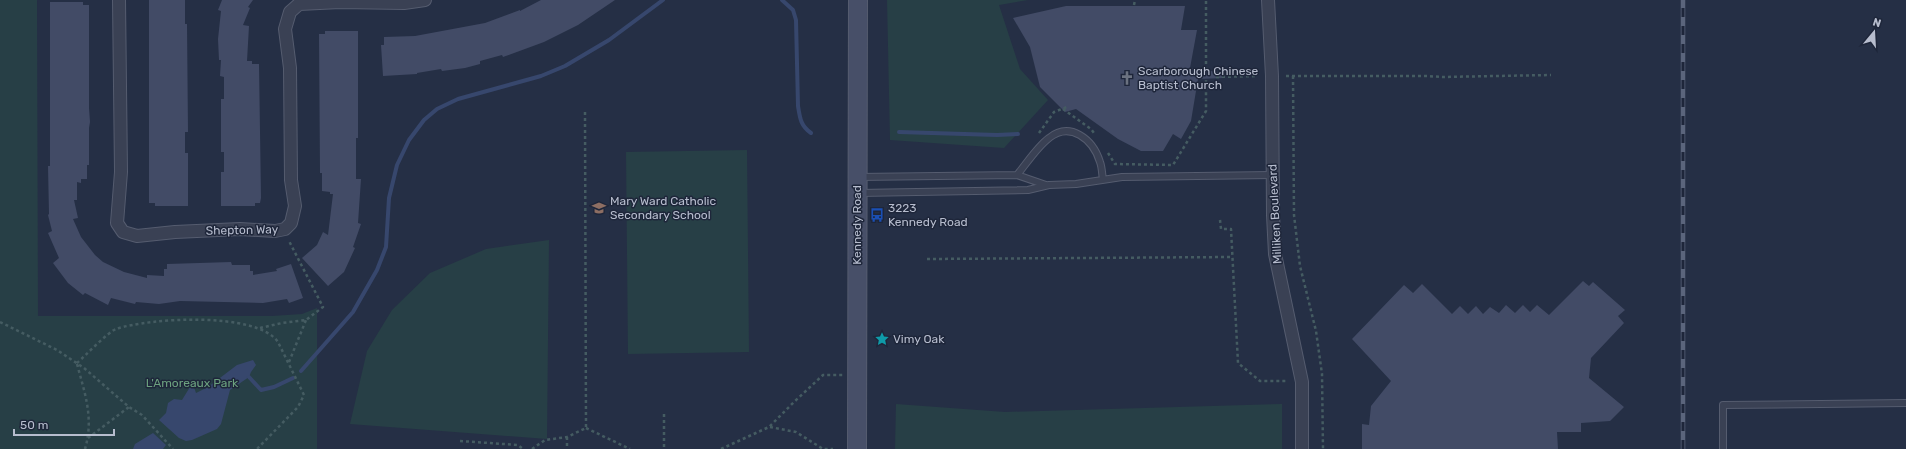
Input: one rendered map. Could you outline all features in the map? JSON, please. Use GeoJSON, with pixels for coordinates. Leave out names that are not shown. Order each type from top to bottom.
{"type":"FeatureCollection","features":[{"type":"Feature","properties":{"kind":"main road","name":"Kennedy Road"},"geometry":{"type":"LineString","coordinates":[[857,449],[858,0]]}},
{"type":"Feature","properties":{"kind":"street","name":"Shepton Way"},"geometry":{"type":"LineString","coordinates":[[119,0],[121,172],[117,223],[123,232],[137,236],[175,232],[240,229],[275,231],[285,229],[291,223],[295,206],[291,180],[290,68],[285,29],[290,12],[299,4],[340,2],[404,3],[425,0]]}},
{"type":"Feature","properties":{"kind":"street","name":"Milliken Boulevard"},"geometry":{"type":"LineString","coordinates":[[1268,0],[1272,76],[1272,175],[1275,254],[1302,382],[1302,449]]}},
{"type":"Feature","properties":{"kind":"lane"},"geometry":{"type":"LineString","coordinates":[[1017,175],[1048,138],[1057,132],[1067,130],[1077,132],[1094,148],[1100,161],[1103,180]]}},
{"type":"Feature","properties":{"kind":"lane"},"geometry":{"type":"LineString","coordinates":[[858,185],[1017,175],[1049,185]]}},
{"type":"Feature","properties":{"kind":"lane"},"geometry":{"type":"LineString","coordinates":[[858,185],[1028,190],[1049,185],[1122,177],[1272,175]]}},
{"type":"Feature","properties":{"kind":"lane"},"geometry":{"type":"LineString","coordinates":[[1723,449],[1723,405],[1906,404]]}},
{"type":"Feature","properties":{"kind":"path"},"geometry":{"type":"LineString","coordinates":[[1134,5],[1135,0]]}},
{"type":"Feature","properties":{"kind":"path"},"geometry":{"type":"LineString","coordinates":[[1206,0],[1206,70]]}},
{"type":"Feature","properties":{"kind":"path"},"geometry":{"type":"LineString","coordinates":[[1286,76],[1442,77],[1519,74],[1551,75]]}},
{"type":"Feature","properties":{"kind":"path"},"geometry":{"type":"LineString","coordinates":[[1216,77],[1258,76]]}},
{"type":"Feature","properties":{"kind":"path"},"geometry":{"type":"LineString","coordinates":[[1293,76],[1294,215],[1300,266],[1316,331],[1322,374],[1323,449]]}},
{"type":"Feature","properties":{"kind":"path"},"geometry":{"type":"LineString","coordinates":[[1107,152],[1115,164],[1173,165],[1206,111],[1206,79]]}},
{"type":"Feature","properties":{"kind":"path"},"geometry":{"type":"LineString","coordinates":[[1038,135],[1054,112],[1067,107]]}},
{"type":"Feature","properties":{"kind":"path"},"geometry":{"type":"LineString","coordinates":[[1063,108],[1091,129],[1095,135]]}},
{"type":"Feature","properties":{"kind":"path"},"geometry":{"type":"LineString","coordinates":[[585,112],[586,428]]}},
{"type":"Feature","properties":{"kind":"path"},"geometry":{"type":"LineString","coordinates":[[1220,220],[1221,229],[1231,229],[1238,363],[1260,381],[1287,381]]}},
{"type":"Feature","properties":{"kind":"path"},"geometry":{"type":"LineString","coordinates":[[77,364],[115,330],[153,322],[172,320],[232,322],[260,328],[306,320],[323,307],[289,241]]}},
{"type":"Feature","properties":{"kind":"path"},"geometry":{"type":"LineString","coordinates":[[927,259],[1233,257]]}},
{"type":"Feature","properties":{"kind":"path"},"geometry":{"type":"LineString","coordinates":[[289,362],[306,320]]}},
{"type":"Feature","properties":{"kind":"path"},"geometry":{"type":"LineString","coordinates":[[0,322],[57,350],[77,364],[129,407],[142,415],[173,449]]}},
{"type":"Feature","properties":{"kind":"path"},"geometry":{"type":"LineString","coordinates":[[257,449],[303,400],[302,388],[277,340],[260,328]]}},
{"type":"Feature","properties":{"kind":"path"},"geometry":{"type":"LineString","coordinates":[[77,364],[88,406],[88,438],[85,449]]}},
{"type":"Feature","properties":{"kind":"path"},"geometry":{"type":"LineString","coordinates":[[721,449],[769,427],[823,376],[857,375]]}},
{"type":"Feature","properties":{"kind":"path"},"geometry":{"type":"LineString","coordinates":[[88,438],[129,407]]}},
{"type":"Feature","properties":{"kind":"path"},"geometry":{"type":"LineString","coordinates":[[664,414],[664,449]]}},
{"type":"Feature","properties":{"kind":"path"},"geometry":{"type":"LineString","coordinates":[[769,427],[796,432],[823,449],[833,449]]}},
{"type":"Feature","properties":{"kind":"path"},"geometry":{"type":"LineString","coordinates":[[532,449],[545,440],[567,437],[586,428]]}},
{"type":"Feature","properties":{"kind":"path"},"geometry":{"type":"LineString","coordinates":[[586,428],[630,449]]}},
{"type":"Feature","properties":{"kind":"path"},"geometry":{"type":"LineString","coordinates":[[567,437],[567,449]]}},
{"type":"Feature","properties":{"kind":"path"},"geometry":{"type":"LineString","coordinates":[[460,441],[518,445],[523,449]]}},
{"type":"Feature","properties":{"kind":"green space","name":"L'Amoreaux Park"},"geometry":{"type":"Polygon","coordinates":[[[0,0],[37,0],[38,316],[272,316],[302,314],[317,308],[317,449],[0,449],[0,0]]]}},
{"type":"Feature","properties":{"kind":"green space"},"geometry":{"type":"Polygon","coordinates":[[[887,0],[1028,0],[999,5],[1020,69],[1048,100],[1004,148],[890,140],[887,0]]]}},
{"type":"Feature","properties":{"kind":"green space"},"geometry":{"type":"Polygon","coordinates":[[[747,150],[749,352],[628,354],[626,152],[747,150]]]}},
{"type":"Feature","properties":{"kind":"green space"},"geometry":{"type":"Polygon","coordinates":[[[549,240],[547,439],[350,424],[367,351],[392,310],[430,273],[486,249],[549,240]]]}},
{"type":"Feature","properties":{"kind":"green space"},"geometry":{"type":"Polygon","coordinates":[[[896,404],[1005,412],[1282,404],[1282,449],[895,449],[896,404]]]}},
{"type":"Feature","properties":{"kind":"water"},"geometry":{"type":"Polygon","coordinates":[[[253,360],[256,365],[249,377],[230,390],[221,424],[217,429],[192,440],[186,441],[179,438],[159,420],[166,413],[168,403],[174,399],[182,400],[190,387],[194,387],[196,393],[208,387],[237,365],[253,360]]]}},
{"type":"Feature","properties":{"kind":"water"},"geometry":{"type":"Polygon","coordinates":[[[153,433],[166,445],[163,449],[133,449],[135,444],[153,433]]]}},
{"type":"Feature","properties":{"kind":"building"},"geometry":{"type":"Polygon","coordinates":[[[149,0],[185,0],[185,24],[187,24],[188,132],[185,132],[185,153],[188,153],[188,206],[155,206],[155,203],[149,203],[149,0]]]}},
{"type":"Feature","properties":{"kind":"building"},"geometry":{"type":"Polygon","coordinates":[[[222,0],[253,0],[248,7],[250,8],[243,25],[249,26],[247,61],[252,61],[252,64],[259,64],[261,198],[260,203],[255,203],[255,206],[221,206],[221,172],[224,172],[224,152],[221,152],[221,99],[224,99],[224,77],[220,76],[221,60],[219,60],[218,39],[221,11],[218,10],[222,0]]]}},
{"type":"Feature","properties":{"kind":"building"},"geometry":{"type":"Polygon","coordinates":[[[541,0],[615,0],[578,25],[544,42],[503,57],[502,55],[480,61],[480,64],[465,68],[442,71],[441,69],[417,74],[383,76],[381,45],[384,45],[384,37],[415,36],[485,23],[520,11],[541,0]]]}},
{"type":"Feature","properties":{"kind":"building"},"geometry":{"type":"Polygon","coordinates":[[[50,2],[83,2],[83,5],[89,5],[89,165],[87,165],[87,179],[81,179],[81,183],[77,182],[77,200],[74,200],[78,218],[73,219],[81,237],[95,255],[103,262],[124,272],[147,278],[147,275],[164,276],[164,269],[167,269],[167,264],[231,262],[232,265],[250,265],[250,271],[253,271],[253,275],[277,271],[276,269],[291,264],[303,298],[289,303],[287,299],[263,303],[180,301],[159,304],[136,302],[135,304],[111,298],[108,305],[85,293],[83,295],[68,283],[53,263],[59,258],[48,233],[52,231],[48,215],[48,166],[50,166],[50,2]]]}},
{"type":"Feature","properties":{"kind":"building","name":"Scarborough Chinese Baptist Church"},"geometry":{"type":"Polygon","coordinates":[[[1066,6],[1185,6],[1181,30],[1197,30],[1190,68],[1224,73],[1224,78],[1198,79],[1191,121],[1181,139],[1173,134],[1163,151],[1141,151],[1118,139],[1076,109],[1065,112],[1040,87],[1030,47],[1013,18],[1066,6]]]}},
{"type":"Feature","properties":{"kind":"building"},"geometry":{"type":"Polygon","coordinates":[[[325,31],[358,31],[358,138],[356,138],[356,179],[361,179],[358,223],[361,224],[353,247],[355,248],[344,272],[328,286],[302,258],[317,245],[323,232],[328,235],[333,194],[322,191],[322,173],[320,173],[319,34],[325,34],[325,31]]]}},
{"type":"Feature","properties":{"kind":"building"},"geometry":{"type":"Polygon","coordinates":[[[1583,281],[1589,286],[1593,282],[1625,310],[1618,316],[1624,323],[1591,358],[1589,378],[1624,407],[1610,421],[1581,423],[1581,432],[1557,432],[1558,449],[1362,449],[1362,424],[1369,425],[1371,406],[1391,381],[1352,339],[1404,285],[1413,293],[1422,284],[1452,314],[1460,306],[1468,314],[1476,306],[1483,314],[1490,307],[1499,313],[1506,305],[1515,313],[1523,305],[1530,312],[1537,305],[1549,315],[1583,281]]]}},
{"type":"Feature","properties":{"kind":"waterway"},"geometry":{"type":"LineString","coordinates":[[301,371],[353,312],[377,270],[386,247],[389,198],[397,165],[409,140],[424,120],[437,109],[458,99],[541,76],[565,66],[609,40],[663,0]]}},
{"type":"Feature","properties":{"kind":"waterway"},"geometry":{"type":"LineString","coordinates":[[782,0],[793,10],[796,20],[799,115],[805,128],[811,133]]}},
{"type":"Feature","properties":{"kind":"waterway"},"geometry":{"type":"LineString","coordinates":[[899,132],[997,135],[1018,134]]}},
{"type":"Feature","properties":{"kind":"waterway"},"geometry":{"type":"LineString","coordinates":[[249,377],[261,390],[274,387],[293,378]]}},
{"type":"Feature","properties":{"kind":"railway"},"geometry":{"type":"LineString","coordinates":[[1683,0],[1683,449]]}},
{"type":"Feature","properties":{"kind":"place","name":"Scarborough Chinese Baptist Church"},"geometry":{"type":"Point","coordinates":[1127,78]}},
{"type":"Feature","properties":{"kind":"place","name":"Mary Ward Catholic Secondary School"},"geometry":{"type":"Point","coordinates":[599,208]}},
{"type":"Feature","properties":{"kind":"place","name":"3223 Kennedy Road"},"geometry":{"type":"Point","coordinates":[877,215]}},
{"type":"Feature","properties":{"kind":"place","name":"Vimy Oak"},"geometry":{"type":"Point","coordinates":[882,339]}}]}
